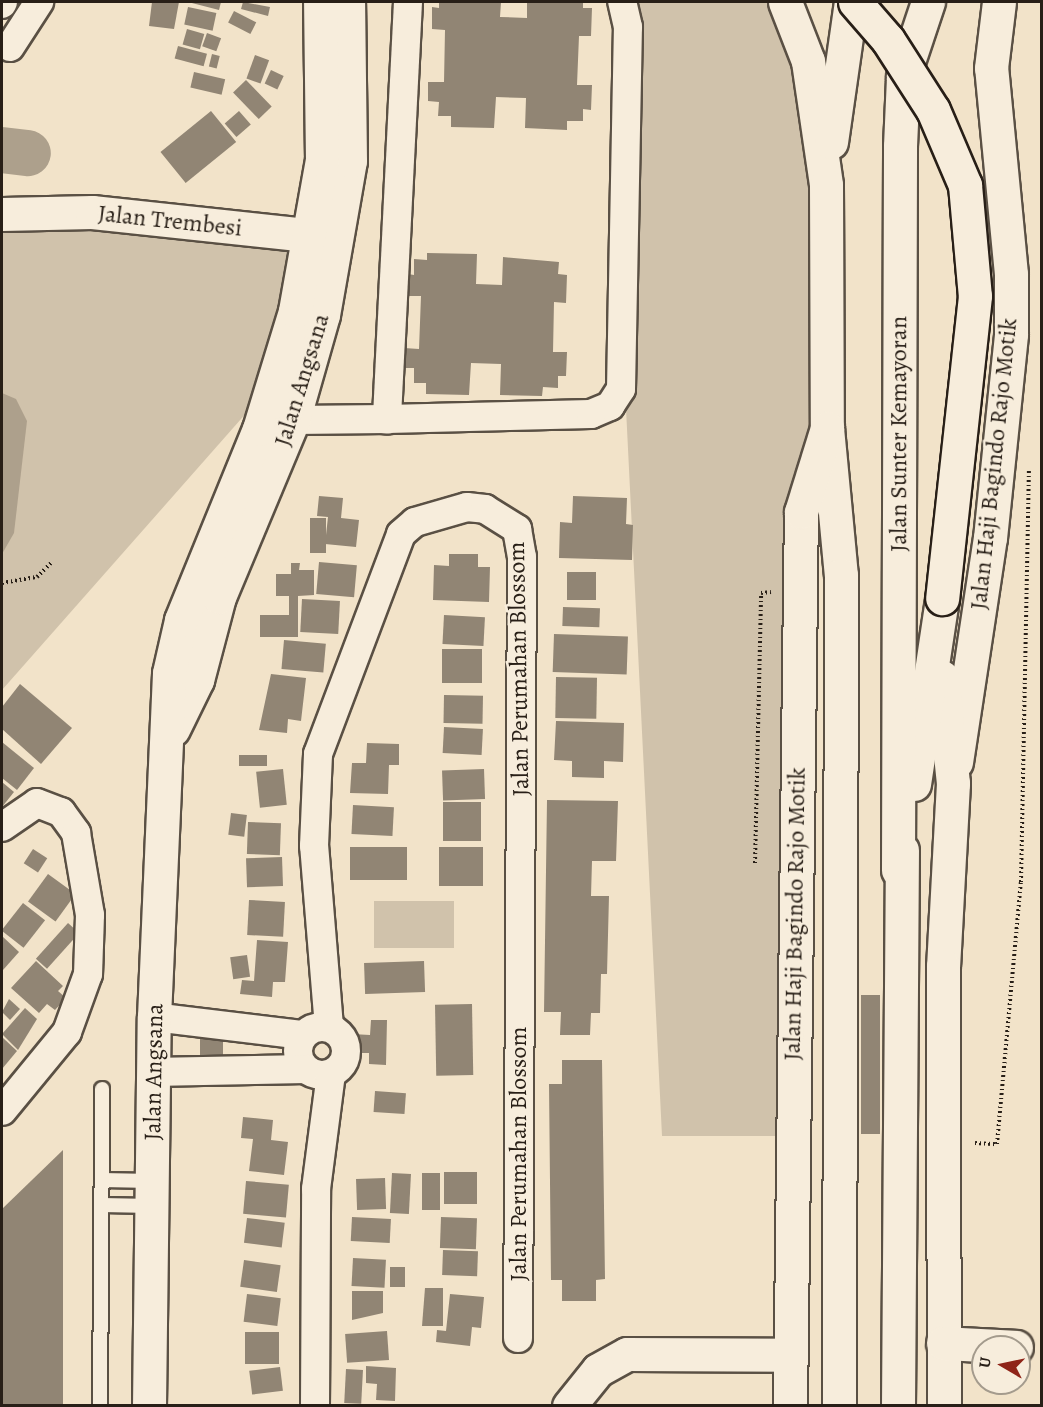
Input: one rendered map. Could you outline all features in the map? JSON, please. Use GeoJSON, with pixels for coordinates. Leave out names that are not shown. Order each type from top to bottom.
{"type":"FeatureCollection","features":[{"type":"Feature","properties":{"kind":"main road","name":"Jalan Angsana"},"geometry":{"type":"LineString","coordinates":[[168,739],[197,680],[205,635],[293,420],[325,237],[320,2]]}},
{"type":"Feature","properties":{"kind":"main road","name":"Jalan Angsana"},"geometry":{"type":"LineString","coordinates":[[149,1406],[154,1017],[168,739],[169,673],[178,627],[279,376],[350,162],[348,2]]}},
{"type":"Feature","properties":{"kind":"main road","name":"Jalan Haji Bagindo Rajo Motik"},"geometry":{"type":"LineString","coordinates":[[785,2],[808,61],[826,185],[826,428],[841,575],[838,1406]]}},
{"type":"Feature","properties":{"kind":"main road","name":"Jalan Haji Bagindo Rajo Motik"},"geometry":{"type":"LineString","coordinates":[[853,2],[888,40],[933,110],[965,185],[975,296],[936,646],[898,870],[898,1406]]}},
{"type":"Feature","properties":{"kind":"main road"},"geometry":{"type":"LineString","coordinates":[[826,185],[853,2]]}},
{"type":"Feature","properties":{"kind":"main road","name":"Jalan Sunter Kemayoran"},"geometry":{"type":"LineString","coordinates":[[898,870],[900,146],[903,77],[928,2]]}},
{"type":"Feature","properties":{"kind":"main road","name":"Jalan Haji Bagindo Rajo Motik"},"geometry":{"type":"LineString","coordinates":[[944,1406],[943,966],[953,783],[990,538],[1011,334],[1011,274],[991,68],[999,2]]}},
{"type":"Feature","properties":{"kind":"main road","name":"Jalan Trembesi"},"geometry":{"type":"LineString","coordinates":[[2,214],[92,212],[325,237]]}},
{"type":"Feature","properties":{"kind":"main road","name":"Jalan Haji Bagindo Rajo Motik"},"geometry":{"type":"LineString","coordinates":[[790,1406],[798,591],[801,512],[826,428]]}},
{"type":"Feature","properties":{"kind":"main road","name":"Jalan Haji Bagindo Rajo Motik"},"geometry":{"type":"LineString","coordinates":[[936,646],[953,783]]}},
{"type":"Feature","properties":{"kind":"main road"},"geometry":{"type":"LineString","coordinates":[[943,1343],[971,1344]]}},
{"type":"Feature","properties":{"kind":"main road"},"geometry":{"type":"LineString","coordinates":[[569,1406],[598,1370],[627,1354],[791,1355]]}},
{"type":"Feature","properties":{"kind":"street"},"geometry":{"type":"LineString","coordinates":[[10,47],[39,2]]}},
{"type":"Feature","properties":{"kind":"street"},"geometry":{"type":"LineString","coordinates":[[387,419],[408,2]]}},
{"type":"Feature","properties":{"kind":"street"},"geometry":{"type":"LineString","coordinates":[[293,420],[591,414],[610,406],[621,389],[628,27],[622,2]]}},
{"type":"Feature","properties":{"kind":"street","name":"Jalan Perumahan Blossom"},"geometry":{"type":"LineString","coordinates":[[318,1072],[298,1054],[316,1031],[314,846],[318,754],[401,534],[415,522],[467,507],[485,509],[517,529],[522,557],[518,1338]]}},
{"type":"Feature","properties":{"kind":"street"},"geometry":{"type":"LineString","coordinates":[[2,827],[38,803],[61,812],[76,832],[90,915],[88,974],[67,1032],[2,1111]]}},
{"type":"Feature","properties":{"kind":"street"},"geometry":{"type":"LineString","coordinates":[[153,1072],[318,1072],[346,1056],[346,1044],[316,1031],[154,1017]]}},
{"type":"Feature","properties":{"kind":"street"},"geometry":{"type":"LineString","coordinates":[[315,1406],[318,1072]]}},
{"type":"Feature","properties":{"kind":"lane"},"geometry":{"type":"LineString","coordinates":[[100,1406],[102,1089]]}},
{"type":"Feature","properties":{"kind":"lane"},"geometry":{"type":"LineString","coordinates":[[102,1180],[152,1194]]}},
{"type":"Feature","properties":{"kind":"lane"},"geometry":{"type":"LineString","coordinates":[[102,1205],[152,1194]]}},
{"type":"Feature","properties":{"kind":"path"},"geometry":{"type":"LineString","coordinates":[[975,1144],[997,1144],[1021,882],[1029,461]]}},
{"type":"Feature","properties":{"kind":"path"},"geometry":{"type":"LineString","coordinates":[[2,583],[37,577],[52,562]]}},
{"type":"Feature","properties":{"kind":"path"},"geometry":{"type":"LineString","coordinates":[[755,863],[760,593],[798,591]]}},
{"type":"Feature","properties":{"kind":"shaded area"},"geometry":{"type":"Polygon","coordinates":[[[627,2],[785,2],[808,61],[827,428],[801,512],[793,1136],[662,1136],[624,368],[627,2]]]}},
{"type":"Feature","properties":{"kind":"shaded area"},"geometry":{"type":"Polygon","coordinates":[[[2,214],[311,236],[279,376],[2,690],[2,214]]]}},
{"type":"Feature","properties":{"kind":"shaded area"},"geometry":{"type":"Polygon","coordinates":[[[2,393],[16,399],[27,421],[14,533],[2,554],[2,393]]]}},
{"type":"Feature","properties":{"kind":"shaded area"},"geometry":{"type":"Polygon","coordinates":[[[374,901],[454,901],[454,948],[374,948],[374,901]]]}},
{"type":"Feature","properties":{"kind":"building"},"geometry":{"type":"Polygon","coordinates":[[[152,2],[179,2],[174,29],[149,26],[152,2]]]}},
{"type":"Feature","properties":{"kind":"building"},"geometry":{"type":"Polygon","coordinates":[[[188,2],[221,2],[219,10],[188,2]]]}},
{"type":"Feature","properties":{"kind":"building"},"geometry":{"type":"Polygon","coordinates":[[[243,2],[270,7],[268,16],[241,9],[243,2]]]}},
{"type":"Feature","properties":{"kind":"building"},"geometry":{"type":"Polygon","coordinates":[[[439,2],[501,2],[500,17],[527,18],[527,2],[583,2],[583,8],[592,8],[591,36],[579,36],[577,85],[592,85],[591,110],[583,109],[583,121],[567,121],[567,130],[525,128],[526,98],[496,97],[494,128],[451,127],[451,116],[438,116],[439,102],[428,101],[428,82],[444,82],[445,30],[432,29],[432,7],[439,8],[439,2]]]}},
{"type":"Feature","properties":{"kind":"building"},"geometry":{"type":"Polygon","coordinates":[[[188,7],[216,13],[213,31],[184,25],[188,7]]]}},
{"type":"Feature","properties":{"kind":"building"},"geometry":{"type":"Polygon","coordinates":[[[234,11],[256,22],[250,34],[228,23],[234,11]]]}},
{"type":"Feature","properties":{"kind":"building"},"geometry":{"type":"Polygon","coordinates":[[[187,29],[204,34],[200,49],[183,44],[187,29]]]}},
{"type":"Feature","properties":{"kind":"building"},"geometry":{"type":"Polygon","coordinates":[[[207,33],[221,38],[216,51],[202,46],[207,33]]]}},
{"type":"Feature","properties":{"kind":"building"},"geometry":{"type":"Polygon","coordinates":[[[178,46],[207,54],[204,66],[175,59],[178,46]]]}},
{"type":"Feature","properties":{"kind":"building"},"geometry":{"type":"Polygon","coordinates":[[[212,54],[220,56],[217,69],[209,67],[212,54]]]}},
{"type":"Feature","properties":{"kind":"building"},"geometry":{"type":"Polygon","coordinates":[[[255,55],[269,60],[261,84],[246,78],[255,55]]]}},
{"type":"Feature","properties":{"kind":"building"},"geometry":{"type":"Polygon","coordinates":[[[271,70],[284,76],[277,90],[265,84],[271,70]]]}},
{"type":"Feature","properties":{"kind":"building"},"geometry":{"type":"Polygon","coordinates":[[[194,72],[225,79],[222,95],[190,88],[194,72]]]}},
{"type":"Feature","properties":{"kind":"building"},"geometry":{"type":"Polygon","coordinates":[[[246,80],[272,107],[259,119],[233,93],[246,80]]]}},
{"type":"Feature","properties":{"kind":"building"},"geometry":{"type":"Polygon","coordinates":[[[211,111],[236,142],[186,183],[160,152],[211,111]]]}},
{"type":"Feature","properties":{"kind":"building"},"geometry":{"type":"Polygon","coordinates":[[[239,111],[251,125],[236,137],[225,123],[239,111]]]}},
{"type":"Feature","properties":{"kind":"building"},"geometry":{"type":"Polygon","coordinates":[[[427,253],[477,254],[476,284],[502,285],[503,257],[559,262],[558,274],[567,275],[566,303],[554,302],[553,352],[567,352],[566,376],[558,376],[558,388],[543,387],[542,396],[500,395],[501,364],[471,363],[469,395],[426,394],[426,383],[414,383],[414,368],[403,368],[404,348],[419,349],[421,296],[407,296],[408,274],[414,275],[414,259],[427,260],[427,253]]]}},
{"type":"Feature","properties":{"kind":"building"},"geometry":{"type":"Polygon","coordinates":[[[319,496],[343,498],[341,518],[359,520],[356,547],[325,544],[328,517],[317,516],[319,496]]]}},
{"type":"Feature","properties":{"kind":"building"},"geometry":{"type":"Polygon","coordinates":[[[573,496],[627,498],[626,524],[633,525],[632,560],[559,558],[560,522],[572,523],[573,496]]]}},
{"type":"Feature","properties":{"kind":"building"},"geometry":{"type":"Polygon","coordinates":[[[310,518],[326,518],[326,553],[310,553],[310,518]]]}},
{"type":"Feature","properties":{"kind":"building"},"geometry":{"type":"Polygon","coordinates":[[[449,554],[478,554],[478,567],[490,567],[489,602],[433,600],[434,565],[449,566],[449,554]]]}},
{"type":"Feature","properties":{"kind":"building"},"geometry":{"type":"Polygon","coordinates":[[[319,562],[357,565],[354,597],[316,594],[319,562]]]}},
{"type":"Feature","properties":{"kind":"building"},"geometry":{"type":"Polygon","coordinates":[[[291,563],[300,563],[299,570],[314,570],[314,595],[298,596],[298,637],[260,637],[260,615],[289,615],[289,596],[276,596],[276,574],[291,574],[291,563]]]}},
{"type":"Feature","properties":{"kind":"building"},"geometry":{"type":"Polygon","coordinates":[[[567,572],[596,572],[596,600],[567,600],[567,572]]]}},
{"type":"Feature","properties":{"kind":"building"},"geometry":{"type":"Polygon","coordinates":[[[302,599],[340,601],[338,634],[300,632],[302,599]]]}},
{"type":"Feature","properties":{"kind":"building"},"geometry":{"type":"Polygon","coordinates":[[[563,607],[600,608],[599,627],[562,626],[563,607]]]}},
{"type":"Feature","properties":{"kind":"building"},"geometry":{"type":"Polygon","coordinates":[[[444,615],[485,617],[483,646],[442,644],[444,615]]]}},
{"type":"Feature","properties":{"kind":"building"},"geometry":{"type":"Polygon","coordinates":[[[554,634],[628,637],[627,675],[553,672],[554,634]]]}},
{"type":"Feature","properties":{"kind":"building"},"geometry":{"type":"Polygon","coordinates":[[[284,640],[326,644],[323,673],[281,669],[284,640]]]}},
{"type":"Feature","properties":{"kind":"building"},"geometry":{"type":"Polygon","coordinates":[[[442,649],[482,649],[482,683],[442,683],[442,649]]]}},
{"type":"Feature","properties":{"kind":"building"},"geometry":{"type":"Polygon","coordinates":[[[271,674],[306,678],[301,721],[288,719],[287,733],[259,730],[271,674]]]}},
{"type":"Feature","properties":{"kind":"building"},"geometry":{"type":"Polygon","coordinates":[[[556,677],[597,678],[596,719],[555,718],[556,677]]]}},
{"type":"Feature","properties":{"kind":"building"},"geometry":{"type":"Polygon","coordinates":[[[20,684],[72,728],[41,764],[2,729],[2,707],[20,684]]]}},
{"type":"Feature","properties":{"kind":"building"},"geometry":{"type":"Polygon","coordinates":[[[444,695],[483,696],[483,724],[444,723],[444,695]]]}},
{"type":"Feature","properties":{"kind":"building"},"geometry":{"type":"Polygon","coordinates":[[[556,721],[624,723],[623,762],[604,761],[604,778],[572,777],[572,761],[554,760],[556,721]]]}},
{"type":"Feature","properties":{"kind":"building"},"geometry":{"type":"Polygon","coordinates":[[[444,727],[483,729],[482,755],[443,753],[444,727]]]}},
{"type":"Feature","properties":{"kind":"building"},"geometry":{"type":"Polygon","coordinates":[[[2,742],[34,768],[17,790],[2,778],[2,742]]]}},
{"type":"Feature","properties":{"kind":"building"},"geometry":{"type":"Polygon","coordinates":[[[367,743],[399,744],[399,765],[389,765],[388,794],[350,793],[352,763],[366,763],[367,743]]]}},
{"type":"Feature","properties":{"kind":"building"},"geometry":{"type":"Polygon","coordinates":[[[239,755],[267,755],[267,766],[239,766],[239,755]]]}},
{"type":"Feature","properties":{"kind":"building"},"geometry":{"type":"Polygon","coordinates":[[[283,769],[287,805],[260,808],[256,772],[283,769]]]}},
{"type":"Feature","properties":{"kind":"building"},"geometry":{"type":"Polygon","coordinates":[[[484,769],[485,799],[443,800],[442,770],[484,769]]]}},
{"type":"Feature","properties":{"kind":"building"},"geometry":{"type":"Polygon","coordinates":[[[2,782],[14,792],[2,807],[2,782]]]}},
{"type":"Feature","properties":{"kind":"building"},"geometry":{"type":"Polygon","coordinates":[[[547,800],[618,801],[616,861],[592,861],[591,896],[609,896],[607,974],[601,974],[600,1013],[591,1013],[590,1035],[560,1035],[561,1012],[544,1012],[547,800]]]}},
{"type":"Feature","properties":{"kind":"building"},"geometry":{"type":"Polygon","coordinates":[[[443,802],[481,802],[481,841],[443,841],[443,802]]]}},
{"type":"Feature","properties":{"kind":"building"},"geometry":{"type":"Polygon","coordinates":[[[353,805],[394,807],[392,836],[351,834],[353,805]]]}},
{"type":"Feature","properties":{"kind":"building"},"geometry":{"type":"Polygon","coordinates":[[[231,813],[247,815],[244,837],[228,835],[231,813]]]}},
{"type":"Feature","properties":{"kind":"building"},"geometry":{"type":"Polygon","coordinates":[[[248,822],[281,823],[280,855],[247,854],[248,822]]]}},
{"type":"Feature","properties":{"kind":"building"},"geometry":{"type":"Polygon","coordinates":[[[350,847],[407,847],[407,880],[350,880],[350,847]]]}},
{"type":"Feature","properties":{"kind":"building"},"geometry":{"type":"Polygon","coordinates":[[[439,847],[483,847],[483,886],[439,886],[439,847]]]}},
{"type":"Feature","properties":{"kind":"building"},"geometry":{"type":"Polygon","coordinates":[[[33,849],[47,858],[38,873],[24,863],[33,849]]]}},
{"type":"Feature","properties":{"kind":"building"},"geometry":{"type":"Polygon","coordinates":[[[282,857],[283,886],[247,887],[246,858],[282,857]]]}},
{"type":"Feature","properties":{"kind":"building"},"geometry":{"type":"Polygon","coordinates":[[[48,874],[76,894],[56,921],[28,902],[48,874]]]}},
{"type":"Feature","properties":{"kind":"building"},"geometry":{"type":"Polygon","coordinates":[[[249,900],[285,902],[283,937],[247,935],[249,900]]]}},
{"type":"Feature","properties":{"kind":"building"},"geometry":{"type":"Polygon","coordinates":[[[23,903],[45,920],[24,948],[2,931],[23,903]]]}},
{"type":"Feature","properties":{"kind":"building"},"geometry":{"type":"Polygon","coordinates":[[[68,923],[79,933],[47,969],[36,959],[68,923]]]}},
{"type":"Feature","properties":{"kind":"building"},"geometry":{"type":"Polygon","coordinates":[[[2,936],[19,952],[3,970],[2,969],[2,936]]]}},
{"type":"Feature","properties":{"kind":"building"},"geometry":{"type":"Polygon","coordinates":[[[257,940],[288,942],[285,982],[273,982],[272,997],[240,994],[242,980],[254,981],[257,940]]]}},
{"type":"Feature","properties":{"kind":"building"},"geometry":{"type":"Polygon","coordinates":[[[247,955],[250,977],[233,979],[230,957],[247,955]]]}},
{"type":"Feature","properties":{"kind":"building"},"geometry":{"type":"Polygon","coordinates":[[[36,961],[63,986],[58,991],[66,998],[55,1010],[47,1004],[39,1013],[11,988],[36,961]]]}},
{"type":"Feature","properties":{"kind":"building"},"geometry":{"type":"Polygon","coordinates":[[[424,961],[425,992],[365,994],[364,963],[424,961]]]}},
{"type":"Feature","properties":{"kind":"building"},"geometry":{"type":"Polygon","coordinates":[[[861,995],[880,995],[880,1134],[861,1134],[861,995]]]}},
{"type":"Feature","properties":{"kind":"building"},"geometry":{"type":"Polygon","coordinates":[[[9,999],[20,1009],[10,1020],[2,1012],[9,999]]]}},
{"type":"Feature","properties":{"kind":"building"},"geometry":{"type":"Polygon","coordinates":[[[472,1004],[473,1075],[436,1076],[435,1005],[472,1004]]]}},
{"type":"Feature","properties":{"kind":"building"},"geometry":{"type":"Polygon","coordinates":[[[25,1008],[37,1019],[18,1050],[2,1034],[25,1008]]]}},
{"type":"Feature","properties":{"kind":"building"},"geometry":{"type":"Polygon","coordinates":[[[371,1020],[387,1020],[386,1065],[369,1064],[369,1053],[351,1053],[352,1034],[370,1035],[371,1020]]]}},
{"type":"Feature","properties":{"kind":"building"},"geometry":{"type":"Polygon","coordinates":[[[2,1037],[17,1051],[2,1069],[2,1037]]]}},
{"type":"Feature","properties":{"kind":"building"},"geometry":{"type":"Polygon","coordinates":[[[200,1038],[223,1038],[223,1056],[200,1056],[200,1038]]]}},
{"type":"Feature","properties":{"kind":"building"},"geometry":{"type":"Polygon","coordinates":[[[562,1060],[602,1060],[605,1279],[596,1280],[596,1301],[562,1301],[562,1280],[551,1280],[549,1084],[562,1084],[562,1060]]]}},
{"type":"Feature","properties":{"kind":"building"},"geometry":{"type":"Polygon","coordinates":[[[375,1091],[406,1093],[404,1114],[374,1112],[375,1091]]]}},
{"type":"Feature","properties":{"kind":"building"},"geometry":{"type":"Polygon","coordinates":[[[243,1117],[273,1120],[271,1140],[288,1142],[284,1175],[249,1171],[253,1139],[241,1138],[243,1117]]]}},
{"type":"Feature","properties":{"kind":"building"},"geometry":{"type":"Polygon","coordinates":[[[63,1150],[63,1406],[2,1406],[2,1209],[63,1150]]]}},
{"type":"Feature","properties":{"kind":"building"},"geometry":{"type":"Polygon","coordinates":[[[444,1172],[477,1172],[477,1204],[444,1204],[444,1172]]]}},
{"type":"Feature","properties":{"kind":"building"},"geometry":{"type":"Polygon","coordinates":[[[392,1173],[411,1174],[409,1214],[390,1213],[392,1173]]]}},
{"type":"Feature","properties":{"kind":"building"},"geometry":{"type":"Polygon","coordinates":[[[422,1173],[440,1173],[440,1210],[422,1210],[422,1173]]]}},
{"type":"Feature","properties":{"kind":"building"},"geometry":{"type":"Polygon","coordinates":[[[385,1178],[386,1209],[357,1210],[356,1179],[385,1178]]]}},
{"type":"Feature","properties":{"kind":"building"},"geometry":{"type":"Polygon","coordinates":[[[246,1181],[289,1185],[286,1218],[243,1214],[246,1181]]]}},
{"type":"Feature","properties":{"kind":"building"},"geometry":{"type":"Polygon","coordinates":[[[352,1217],[391,1219],[390,1243],[351,1241],[352,1217]]]}},
{"type":"Feature","properties":{"kind":"building"},"geometry":{"type":"Polygon","coordinates":[[[441,1217],[477,1218],[476,1249],[440,1248],[441,1217]]]}},
{"type":"Feature","properties":{"kind":"building"},"geometry":{"type":"Polygon","coordinates":[[[247,1218],[285,1223],[282,1247],[244,1243],[247,1218]]]}},
{"type":"Feature","properties":{"kind":"building"},"geometry":{"type":"Polygon","coordinates":[[[443,1250],[478,1251],[477,1276],[442,1275],[443,1250]]]}},
{"type":"Feature","properties":{"kind":"building"},"geometry":{"type":"Polygon","coordinates":[[[353,1258],[386,1260],[384,1288],[352,1286],[353,1258]]]}},
{"type":"Feature","properties":{"kind":"building"},"geometry":{"type":"Polygon","coordinates":[[[244,1260],[281,1265],[277,1292],[240,1287],[244,1260]]]}},
{"type":"Feature","properties":{"kind":"building"},"geometry":{"type":"Polygon","coordinates":[[[390,1267],[405,1267],[405,1287],[390,1287],[390,1267]]]}},
{"type":"Feature","properties":{"kind":"building"},"geometry":{"type":"Polygon","coordinates":[[[425,1288],[443,1288],[443,1326],[422,1326],[425,1288]]]}},
{"type":"Feature","properties":{"kind":"building"},"geometry":{"type":"Polygon","coordinates":[[[352,1291],[383,1291],[383,1313],[352,1320],[352,1291]]]}},
{"type":"Feature","properties":{"kind":"building"},"geometry":{"type":"Polygon","coordinates":[[[247,1294],[281,1298],[277,1326],[244,1322],[247,1294]]]}},
{"type":"Feature","properties":{"kind":"building"},"geometry":{"type":"Polygon","coordinates":[[[450,1294],[484,1297],[481,1328],[472,1327],[470,1346],[436,1342],[437,1330],[446,1331],[450,1294]]]}},
{"type":"Feature","properties":{"kind":"building"},"geometry":{"type":"Polygon","coordinates":[[[387,1331],[389,1360],[347,1363],[345,1334],[387,1331]]]}},
{"type":"Feature","properties":{"kind":"building"},"geometry":{"type":"Polygon","coordinates":[[[245,1332],[279,1332],[279,1364],[245,1364],[245,1332]]]}},
{"type":"Feature","properties":{"kind":"building"},"geometry":{"type":"Polygon","coordinates":[[[366,1366],[396,1368],[395,1401],[376,1400],[377,1384],[366,1383],[366,1366]]]}},
{"type":"Feature","properties":{"kind":"building"},"geometry":{"type":"Polygon","coordinates":[[[280,1367],[283,1391],[252,1395],[249,1371],[280,1367]]]}},
{"type":"Feature","properties":{"kind":"building"},"geometry":{"type":"Polygon","coordinates":[[[346,1369],[363,1370],[361,1404],[344,1403],[346,1369]]]}},
{"type":"Feature","properties":{"kind":"waterway"},"geometry":{"type":"LineString","coordinates":[[2,150],[28,153]]}}]}
